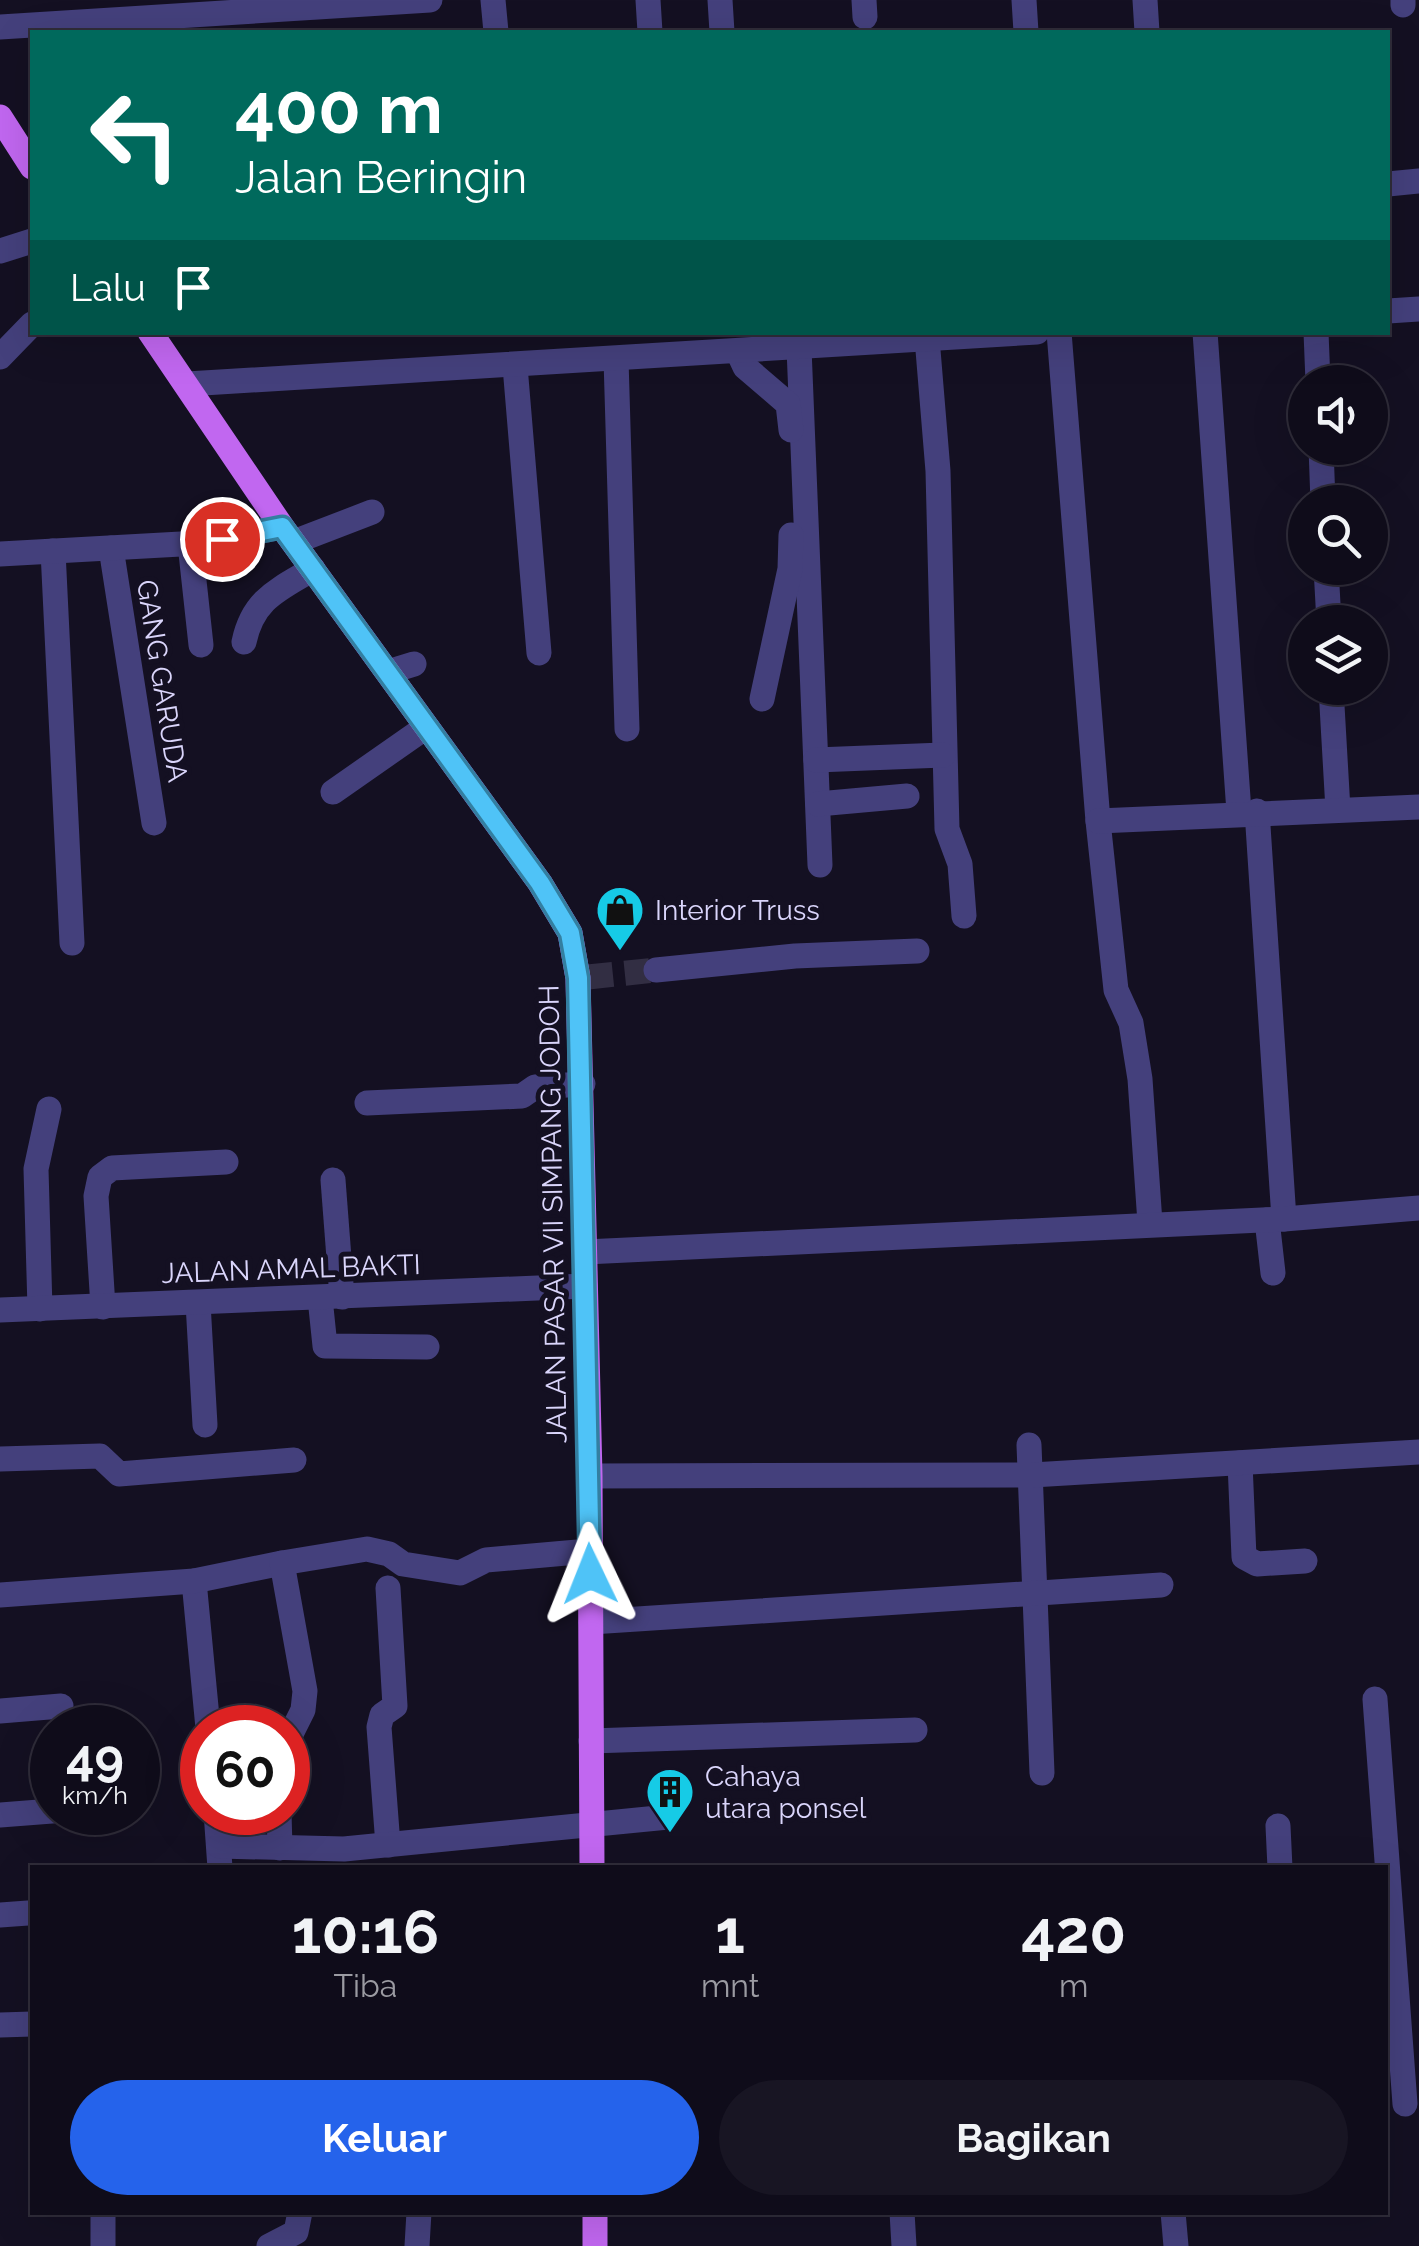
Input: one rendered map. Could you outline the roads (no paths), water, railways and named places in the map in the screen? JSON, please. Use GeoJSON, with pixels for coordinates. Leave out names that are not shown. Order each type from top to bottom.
{"type":"FeatureCollection","features":[{"type":"Feature","properties":{"kind":"main road"},"geometry":{"type":"LineString","coordinates":[[0,117],[30,164]]}},
{"type":"Feature","properties":{"kind":"main road","name":"JALAN PASAR VII SIMPANG JODOH"},"geometry":{"type":"LineString","coordinates":[[152,335],[288,534],[540,883],[570,933],[583,978],[592,1865]]}},
{"type":"Feature","properties":{"kind":"main road"},"geometry":{"type":"LineString","coordinates":[[595,2215],[595,2246]]}},
{"type":"Feature","properties":{"kind":"street"},"geometry":{"type":"LineString","coordinates":[[0,27],[170,8],[430,0]]}},
{"type":"Feature","properties":{"kind":"street"},"geometry":{"type":"LineString","coordinates":[[493,0],[496,30]]}},
{"type":"Feature","properties":{"kind":"street"},"geometry":{"type":"LineString","coordinates":[[648,0],[650,30]]}},
{"type":"Feature","properties":{"kind":"street"},"geometry":{"type":"LineString","coordinates":[[720,0],[722,30]]}},
{"type":"Feature","properties":{"kind":"street"},"geometry":{"type":"LineString","coordinates":[[1024,0],[1026,30]]}},
{"type":"Feature","properties":{"kind":"street"},"geometry":{"type":"LineString","coordinates":[[1145,0],[1148,30]]}},
{"type":"Feature","properties":{"kind":"street"},"geometry":{"type":"LineString","coordinates":[[1390,184],[1419,181]]}},
{"type":"Feature","properties":{"kind":"street"},"geometry":{"type":"LineString","coordinates":[[0,251],[30,242]]}},
{"type":"Feature","properties":{"kind":"street"},"geometry":{"type":"LineString","coordinates":[[1390,311],[1419,309]]}},
{"type":"Feature","properties":{"kind":"street"},"geometry":{"type":"LineString","coordinates":[[0,357],[30,326]]}},
{"type":"Feature","properties":{"kind":"street"},"geometry":{"type":"LineString","coordinates":[[187,384],[616,359],[660,345],[738,352],[982,335]]}},
{"type":"Feature","properties":{"kind":"street"},"geometry":{"type":"LineString","coordinates":[[1059,335],[1098,820],[1116,990],[1131,1023],[1140,1079],[1150,1223]]}},
{"type":"Feature","properties":{"kind":"street"},"geometry":{"type":"LineString","coordinates":[[1205,335],[1248,811],[1275,1219],[1273,1272]]}},
{"type":"Feature","properties":{"kind":"street"},"geometry":{"type":"LineString","coordinates":[[1316,335],[1317,365]]}},
{"type":"Feature","properties":{"kind":"street"},"geometry":{"type":"LineString","coordinates":[[928,338],[938,471],[947,828],[960,864],[964,916]]}},
{"type":"Feature","properties":{"kind":"street"},"geometry":{"type":"LineString","coordinates":[[799,348],[820,864]]}},
{"type":"Feature","properties":{"kind":"street"},"geometry":{"type":"LineString","coordinates":[[738,352],[745,367],[780,393],[790,418],[790,569],[762,699]]}},
{"type":"Feature","properties":{"kind":"street"},"geometry":{"type":"LineString","coordinates":[[616,359],[627,729]]}},
{"type":"Feature","properties":{"kind":"street"},"geometry":{"type":"LineString","coordinates":[[515,366],[538,653]]}},
{"type":"Feature","properties":{"kind":"street"},"geometry":{"type":"LineString","coordinates":[[2,550],[190,544],[288,534],[372,512]]}},
{"type":"Feature","properties":{"kind":"street"},"geometry":{"type":"LineString","coordinates":[[190,544],[202,645]]}},
{"type":"Feature","properties":{"kind":"street","name":"GANG GARUDA"},"geometry":{"type":"LineString","coordinates":[[111,548],[154,823]]}},
{"type":"Feature","properties":{"kind":"street"},"geometry":{"type":"LineString","coordinates":[[53,551],[72,943]]}},
{"type":"Feature","properties":{"kind":"street"},"geometry":{"type":"LineString","coordinates":[[244,642],[249,618],[264,600],[313,568]]}},
{"type":"Feature","properties":{"kind":"street"},"geometry":{"type":"LineString","coordinates":[[388,672],[414,664]]}},
{"type":"Feature","properties":{"kind":"street"},"geometry":{"type":"LineString","coordinates":[[1333,705],[1338,810]]}},
{"type":"Feature","properties":{"kind":"street"},"geometry":{"type":"LineString","coordinates":[[333,792],[426,727]]}},
{"type":"Feature","properties":{"kind":"street"},"geometry":{"type":"LineString","coordinates":[[816,760],[943,755]]}},
{"type":"Feature","properties":{"kind":"street"},"geometry":{"type":"LineString","coordinates":[[818,804],[907,796]]}},
{"type":"Feature","properties":{"kind":"street"},"geometry":{"type":"LineString","coordinates":[[1098,820],[1419,806]]}},
{"type":"Feature","properties":{"kind":"street"},"geometry":{"type":"LineString","coordinates":[[656,970],[795,956],[917,951]]}},
{"type":"Feature","properties":{"kind":"street"},"geometry":{"type":"LineString","coordinates":[[366,1103],[522,1096],[535,1088],[583,1084]]}},
{"type":"Feature","properties":{"kind":"street"},"geometry":{"type":"LineString","coordinates":[[40,1309],[36,1169],[49,1109]]}},
{"type":"Feature","properties":{"kind":"street"},"geometry":{"type":"LineString","coordinates":[[103,1308],[96,1196],[100,1177],[112,1168],[226,1162]]}},
{"type":"Feature","properties":{"kind":"street"},"geometry":{"type":"LineString","coordinates":[[333,1180],[331,1298],[325,1346],[428,1347]]}},
{"type":"Feature","properties":{"kind":"street"},"geometry":{"type":"LineString","coordinates":[[585,1252],[1275,1219],[1419,1208]]}},
{"type":"Feature","properties":{"kind":"street","name":"JALAN AMAL BAKTI"},"geometry":{"type":"LineString","coordinates":[[0,1310],[585,1286]]}},
{"type":"Feature","properties":{"kind":"street"},"geometry":{"type":"LineString","coordinates":[[198,1303],[205,1426]]}},
{"type":"Feature","properties":{"kind":"street"},"geometry":{"type":"LineString","coordinates":[[1029,1445],[1042,1773]]}},
{"type":"Feature","properties":{"kind":"street"},"geometry":{"type":"LineString","coordinates":[[590,1476],[1032,1476],[1419,1452]]}},
{"type":"Feature","properties":{"kind":"street"},"geometry":{"type":"LineString","coordinates":[[0,1458],[100,1456],[119,1474],[294,1460]]}},
{"type":"Feature","properties":{"kind":"street"},"geometry":{"type":"LineString","coordinates":[[1240,1464],[1244,1557],[1266,1564],[1305,1560]]}},
{"type":"Feature","properties":{"kind":"street"},"geometry":{"type":"LineString","coordinates":[[0,1595],[194,1582],[367,1549],[403,1564],[460,1573],[486,1560],[588,1551]]}},
{"type":"Feature","properties":{"kind":"street"},"geometry":{"type":"LineString","coordinates":[[282,1563],[305,1690],[303,1705]]}},
{"type":"Feature","properties":{"kind":"street"},"geometry":{"type":"LineString","coordinates":[[194,1582],[206,1705]]}},
{"type":"Feature","properties":{"kind":"street"},"geometry":{"type":"LineString","coordinates":[[591,1622],[1161,1585]]}},
{"type":"Feature","properties":{"kind":"street"},"geometry":{"type":"LineString","coordinates":[[388,1588],[395,1706],[382,1715],[379,1727],[388,1845]]}},
{"type":"Feature","properties":{"kind":"street"},"geometry":{"type":"LineString","coordinates":[[1375,1698],[1387,1865]]}},
{"type":"Feature","properties":{"kind":"street"},"geometry":{"type":"LineString","coordinates":[[0,1711],[30,1709]]}},
{"type":"Feature","properties":{"kind":"street"},"geometry":{"type":"LineString","coordinates":[[591,1741],[915,1730]]}},
{"type":"Feature","properties":{"kind":"street"},"geometry":{"type":"LineString","coordinates":[[0,1815],[30,1812]]}},
{"type":"Feature","properties":{"kind":"street"},"geometry":{"type":"LineString","coordinates":[[220,1857],[280,1848],[388,1845],[668,1817]]}},
{"type":"Feature","properties":{"kind":"street"},"geometry":{"type":"LineString","coordinates":[[1278,1826],[1280,1865]]}},
{"type":"Feature","properties":{"kind":"street"},"geometry":{"type":"LineString","coordinates":[[280,1835],[280,1848]]}},
{"type":"Feature","properties":{"kind":"street"},"geometry":{"type":"LineString","coordinates":[[1388,1886],[1403,2104]]}},
{"type":"Feature","properties":{"kind":"street"},"geometry":{"type":"LineString","coordinates":[[0,1915],[28,1914]]}},
{"type":"Feature","properties":{"kind":"street"},"geometry":{"type":"LineString","coordinates":[[0,2025],[30,2024]]}},
{"type":"Feature","properties":{"kind":"street"},"geometry":{"type":"LineString","coordinates":[[103,2246],[104,2215]]}},
{"type":"Feature","properties":{"kind":"street"},"geometry":{"type":"LineString","coordinates":[[269,2246],[296,2232],[299,2215]]}},
{"type":"Feature","properties":{"kind":"street"},"geometry":{"type":"LineString","coordinates":[[416,2246],[419,2215]]}},
{"type":"Feature","properties":{"kind":"street"},"geometry":{"type":"LineString","coordinates":[[902,2215],[904,2246]]}},
{"type":"Feature","properties":{"kind":"street"},"geometry":{"type":"LineString","coordinates":[[1173,2215],[1176,2246]]}},
{"type":"Feature","properties":{"kind":"tunnel"},"geometry":{"type":"LineString","coordinates":[[588,977],[656,970]]}},
{"type":"Feature","properties":{"kind":"place","name":"Interior Truss"},"geometry":{"type":"Point","coordinates":[620,952]}},
{"type":"Feature","properties":{"kind":"place","name":"Cahaya utara ponsel"},"geometry":{"type":"Point","coordinates":[670,1834]}}]}
